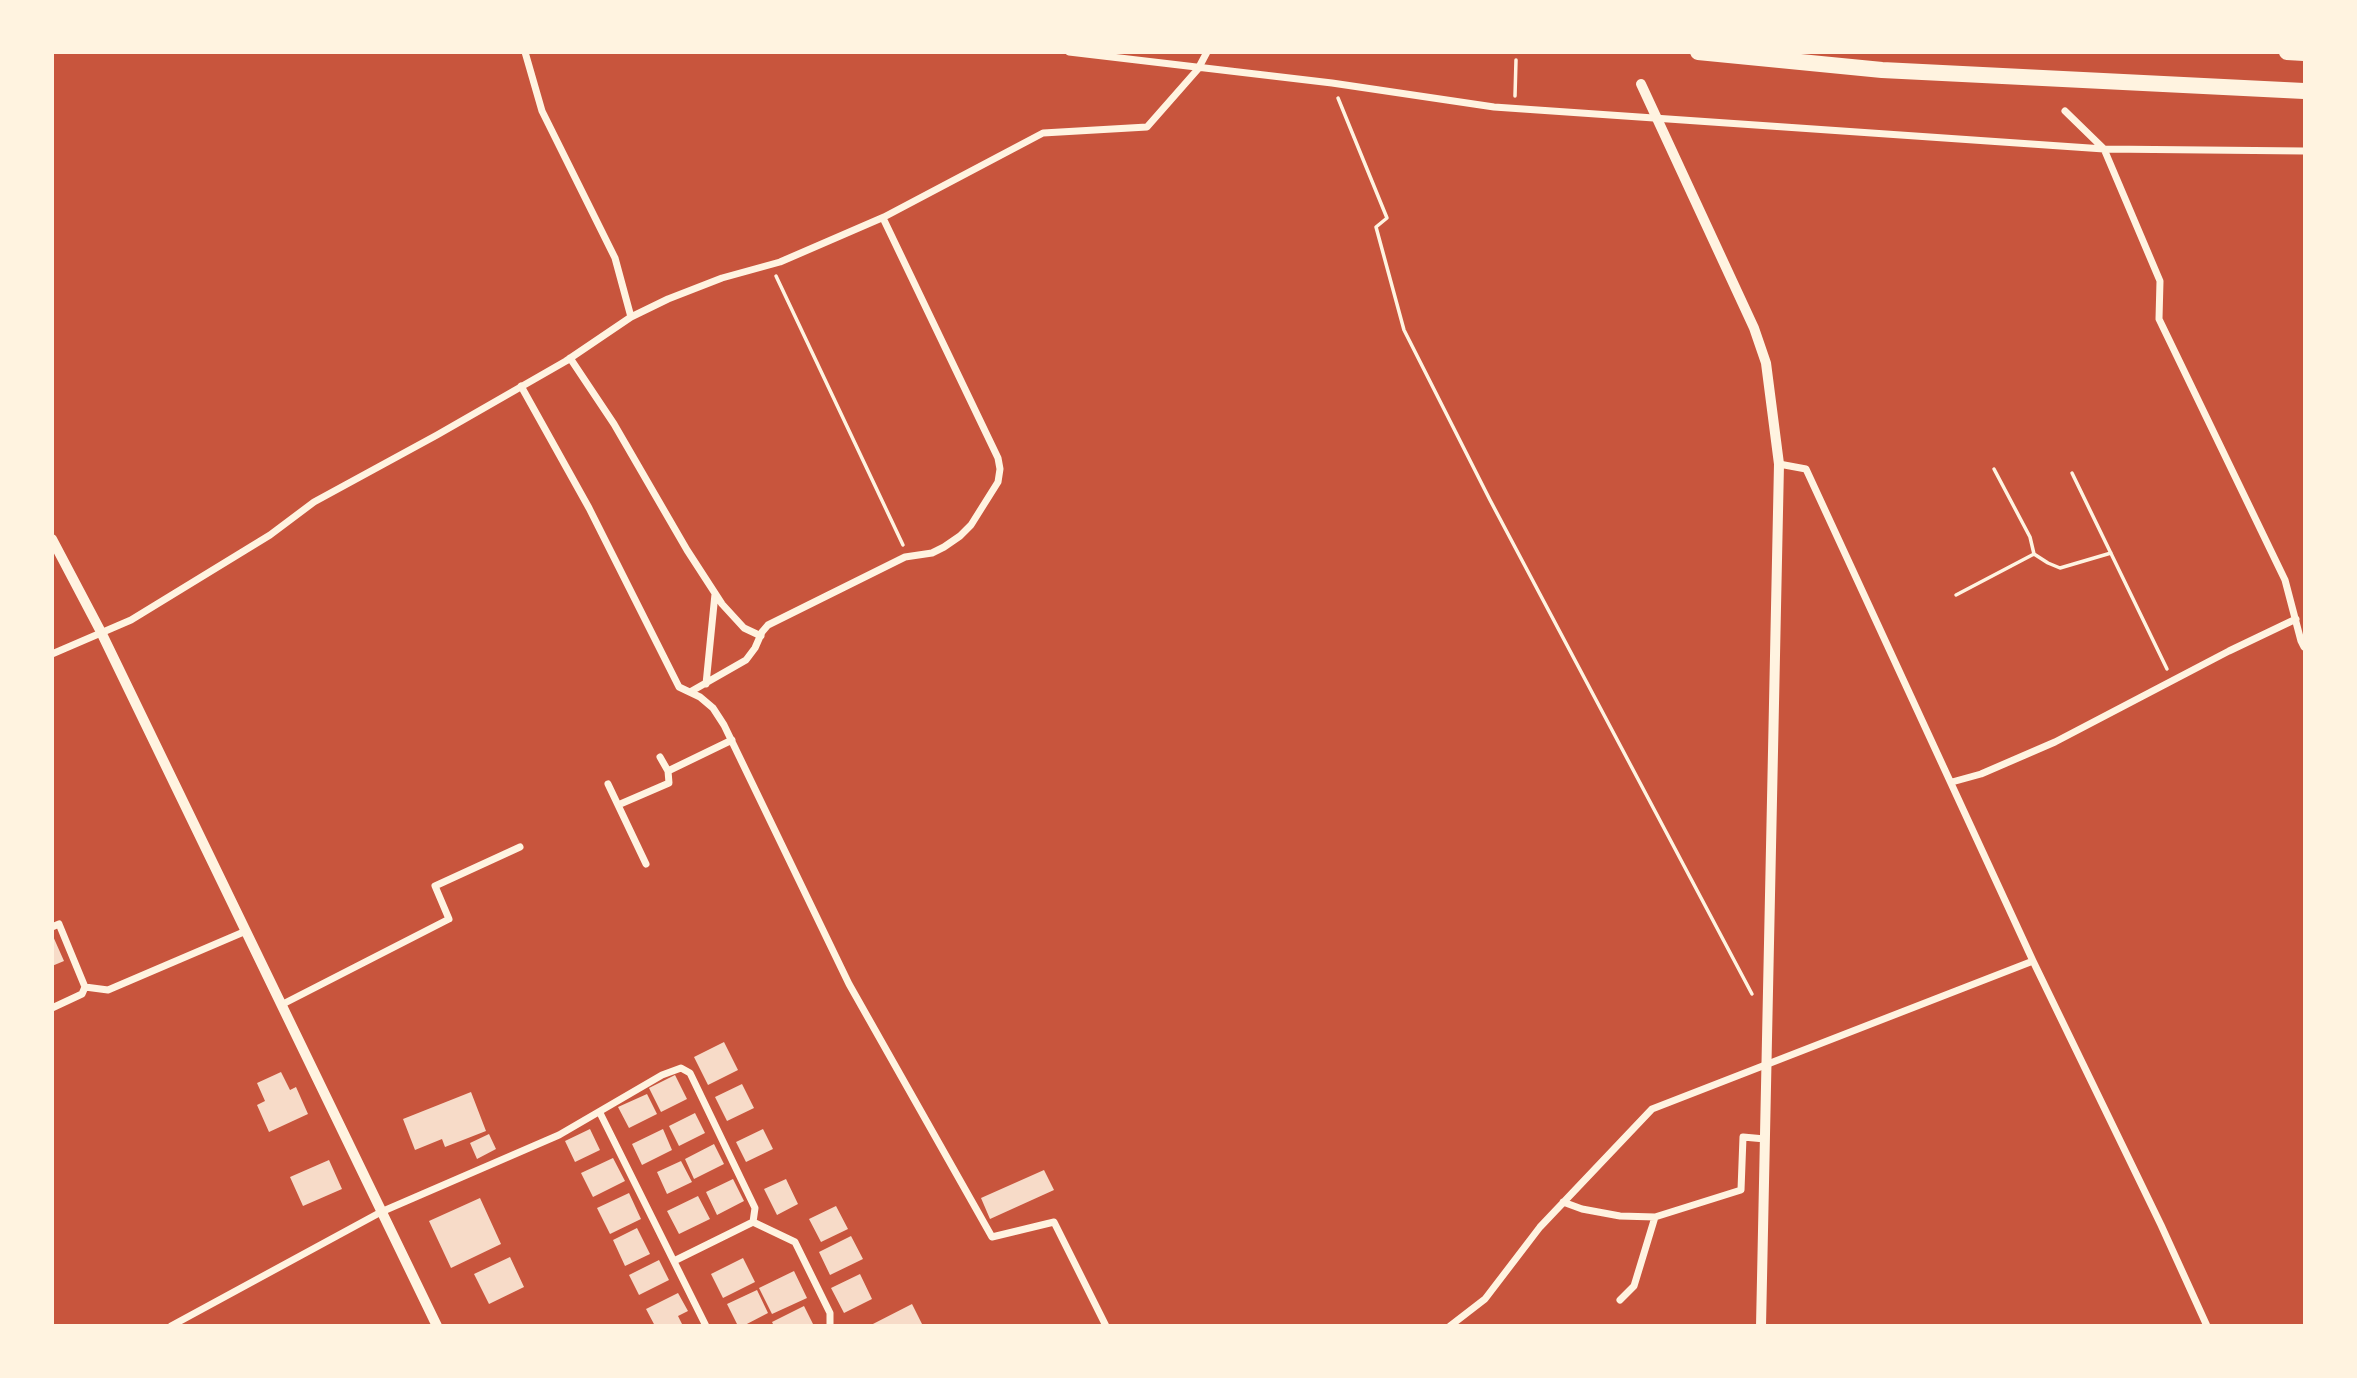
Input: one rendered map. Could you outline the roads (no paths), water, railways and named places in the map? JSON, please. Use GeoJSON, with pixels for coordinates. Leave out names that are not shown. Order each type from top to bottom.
{"type":"FeatureCollection","features":[{"type":"Feature","properties":{"kind":"highway"},"geometry":{"type":"LineString","coordinates":[[1698,52],[1882,70],[2305,90]]}},
{"type":"Feature","properties":{"kind":"highway"},"geometry":{"type":"LineString","coordinates":[[2287,52],[2305,53]]}},
{"type":"Feature","properties":{"kind":"street"},"geometry":{"type":"LineString","coordinates":[[525,52],[542,111],[615,258],[631,317]]}},
{"type":"Feature","properties":{"kind":"street"},"geometry":{"type":"LineString","coordinates":[[1069,52],[1515,108],[2104,149],[2305,151]]}},
{"type":"Feature","properties":{"kind":"street"},"geometry":{"type":"LineString","coordinates":[[52,654],[131,620],[270,535],[314,502],[437,435],[570,358],[631,317],[668,299],[722,278],[771,265],[883,218],[1043,133],[1147,127],[1198,69],[1207,52]]}},
{"type":"Feature","properties":{"kind":"street"},"geometry":{"type":"LineString","coordinates":[[1641,84],[1754,328],[1766,363],[1779,464],[1761,1325]]}},
{"type":"Feature","properties":{"kind":"street"},"geometry":{"type":"LineString","coordinates":[[2065,111],[2104,149],[2160,281],[2159,319],[2285,580],[2301,641],[2305,647]]}},
{"type":"Feature","properties":{"kind":"street"},"geometry":{"type":"LineString","coordinates":[[690,692],[746,660],[768,625],[909,556],[932,553],[960,536],[971,525],[998,482],[998,457],[883,218]]}},
{"type":"Feature","properties":{"kind":"street"},"geometry":{"type":"LineString","coordinates":[[570,358],[614,424],[715,594],[744,628],[761,636]]}},
{"type":"Feature","properties":{"kind":"street"},"geometry":{"type":"LineString","coordinates":[[521,386],[589,508],[679,687],[713,708],[732,740],[849,984],[992,1237],[1054,1222],[1106,1325]]}},
{"type":"Feature","properties":{"kind":"street"},"geometry":{"type":"LineString","coordinates":[[1779,464],[1806,469],[2034,961],[2207,1325]]}},
{"type":"Feature","properties":{"kind":"street"},"geometry":{"type":"LineString","coordinates":[[52,539],[101,632],[437,1325]]}},
{"type":"Feature","properties":{"kind":"street"},"geometry":{"type":"LineString","coordinates":[[706,684],[715,594]]}},
{"type":"Feature","properties":{"kind":"street"},"geometry":{"type":"LineString","coordinates":[[1952,782],[1981,774],[2055,742],[2296,619]]}},
{"type":"Feature","properties":{"kind":"street"},"geometry":{"type":"LineString","coordinates":[[668,771],[732,740]]}},
{"type":"Feature","properties":{"kind":"street"},"geometry":{"type":"LineString","coordinates":[[618,805],[669,783],[668,771],[660,757]]}},
{"type":"Feature","properties":{"kind":"street"},"geometry":{"type":"LineString","coordinates":[[608,784],[646,864]]}},
{"type":"Feature","properties":{"kind":"street"},"geometry":{"type":"LineString","coordinates":[[281,1005],[449,919],[435,886],[520,847]]}},
{"type":"Feature","properties":{"kind":"street"},"geometry":{"type":"LineString","coordinates":[[52,928],[59,924],[85,987],[82,995],[52,1008]]}},
{"type":"Feature","properties":{"kind":"street"},"geometry":{"type":"LineString","coordinates":[[85,987],[108,990],[246,931]]}},
{"type":"Feature","properties":{"kind":"street"},"geometry":{"type":"LineString","coordinates":[[1450,1325],[1485,1299],[1539,1227],[1652,1109],[2034,961]]}},
{"type":"Feature","properties":{"kind":"street"},"geometry":{"type":"LineString","coordinates":[[171,1325],[381,1212],[559,1135],[662,1075],[681,1068],[690,1073],[755,1208],[753,1222]]}},
{"type":"Feature","properties":{"kind":"street"},"geometry":{"type":"LineString","coordinates":[[600,1112],[706,1325]]}},
{"type":"Feature","properties":{"kind":"street"},"geometry":{"type":"LineString","coordinates":[[1563,1202],[1582,1209],[1620,1216],[1656,1217],[1741,1190],[1743,1138],[1765,1139]]}},
{"type":"Feature","properties":{"kind":"street"},"geometry":{"type":"LineString","coordinates":[[1620,1300],[1634,1286],[1656,1217]]}},
{"type":"Feature","properties":{"kind":"street"},"geometry":{"type":"LineString","coordinates":[[674,1261],[753,1222]]}},
{"type":"Feature","properties":{"kind":"street"},"geometry":{"type":"LineString","coordinates":[[753,1222],[795,1242],[831,1313],[830,1325]]}}]}
